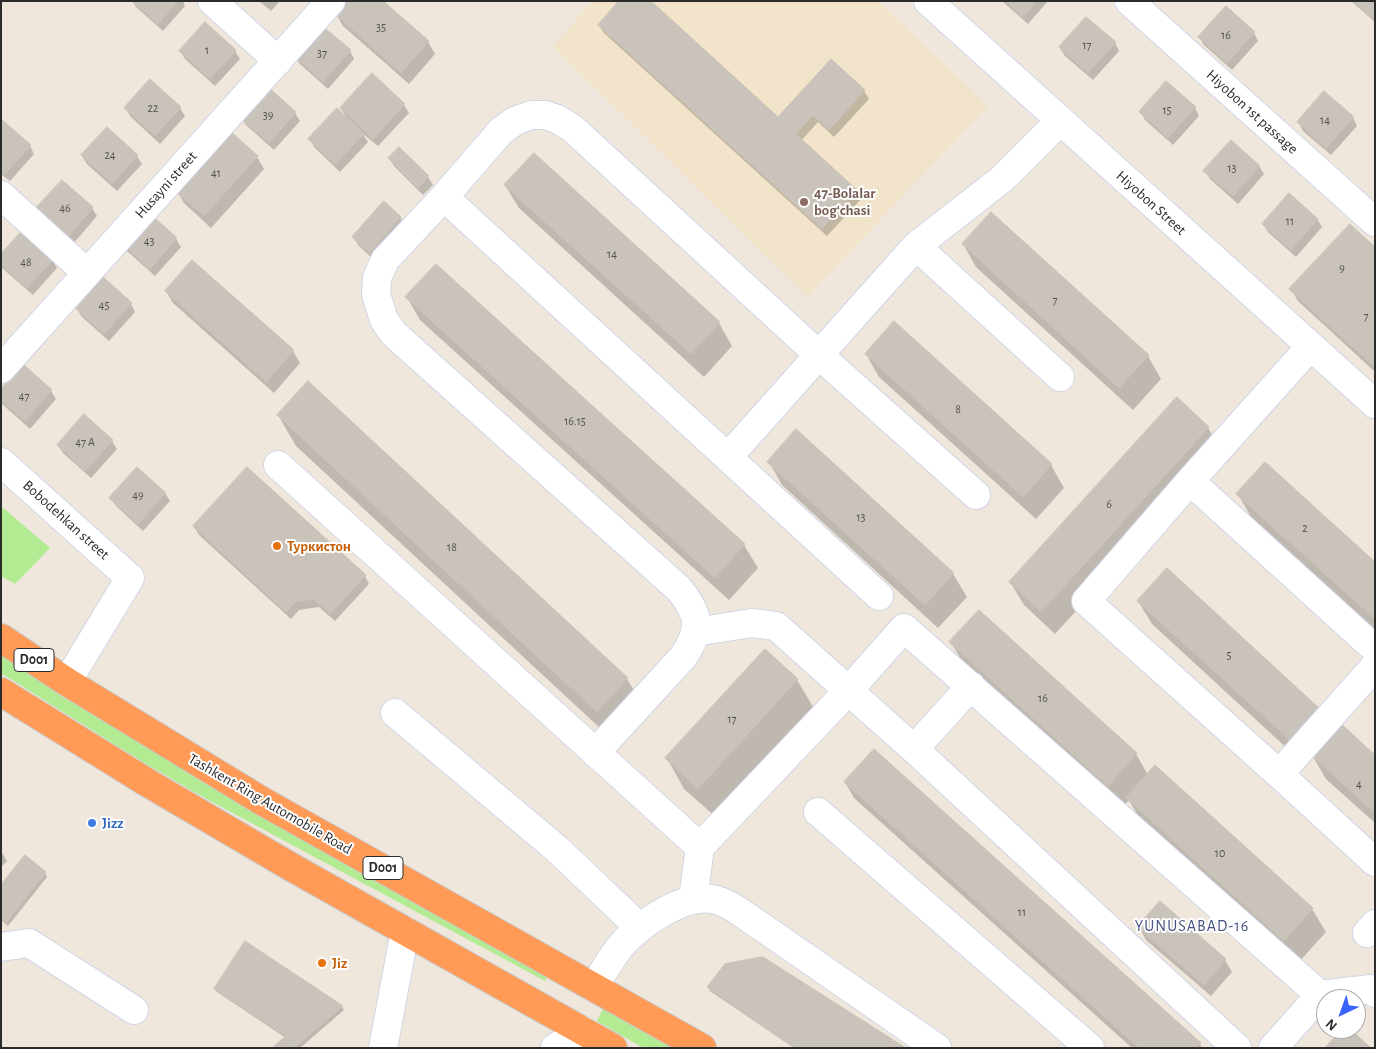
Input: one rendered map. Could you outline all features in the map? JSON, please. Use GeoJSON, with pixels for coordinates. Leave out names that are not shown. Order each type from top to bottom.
{"type":"FeatureCollection","features":[{"type":"Feature","properties":{"kind":"highway","name":"Tashkent Ring Automobile Road"},"geometry":{"type":"LineString","coordinates":[[1,638],[68,682],[262,801],[702,1048]]}},
{"type":"Feature","properties":{"kind":"highway"},"geometry":{"type":"LineString","coordinates":[[3,696],[293,868],[577,1026],[613,1048]]}},
{"type":"Feature","properties":{"kind":"highway"},"geometry":{"type":"LineString","coordinates":[[577,1026],[594,987]]}},
{"type":"Feature","properties":{"kind":"street"},"geometry":{"type":"LineString","coordinates":[[212,1],[278,61]]}},
{"type":"Feature","properties":{"kind":"street","name":"Husayni street"},"geometry":{"type":"LineString","coordinates":[[1,369],[331,1]]}},
{"type":"Feature","properties":{"kind":"street","name":"Hiyobon Street"},"geometry":{"type":"LineString","coordinates":[[928,1],[1375,404]]}},
{"type":"Feature","properties":{"kind":"street","name":"Hiyobon 1st passage"},"geometry":{"type":"LineString","coordinates":[[1129,1],[1375,222]]}},
{"type":"Feature","properties":{"kind":"street"},"geometry":{"type":"LineString","coordinates":[[595,752],[683,657],[695,632],[696,617],[690,603],[679,589],[402,340],[384,320],[376,294],[377,278],[385,260],[444,197],[501,131],[514,121],[532,115],[545,115],[557,119],[572,128],[820,356],[976,495]]}},
{"type":"Feature","properties":{"kind":"street"},"geometry":{"type":"LineString","coordinates":[[728,457],[820,356],[916,246],[1002,179],[1060,121]]}},
{"type":"Feature","properties":{"kind":"street"},"geometry":{"type":"LineString","coordinates":[[1,195],[87,274]]}},
{"type":"Feature","properties":{"kind":"street"},"geometry":{"type":"LineString","coordinates":[[444,197],[879,596]]}},
{"type":"Feature","properties":{"kind":"street"},"geometry":{"type":"LineString","coordinates":[[916,246],[1060,377]]}},
{"type":"Feature","properties":{"kind":"street"},"geometry":{"type":"LineString","coordinates":[[1310,347],[1086,601],[1375,862]]}},
{"type":"Feature","properties":{"kind":"street","name":"Bobodehkan street"},"geometry":{"type":"LineString","coordinates":[[1,462],[130,578],[68,682]]}},
{"type":"Feature","properties":{"kind":"street"},"geometry":{"type":"LineString","coordinates":[[278,464],[700,847]]}},
{"type":"Feature","properties":{"kind":"street"},"geometry":{"type":"LineString","coordinates":[[1190,481],[1375,649]]}},
{"type":"Feature","properties":{"kind":"street"},"geometry":{"type":"LineString","coordinates":[[695,632],[752,623],[776,626],[914,749],[1237,1048]]}},
{"type":"Feature","properties":{"kind":"street"},"geometry":{"type":"LineString","coordinates":[[693,899],[700,847],[849,690],[904,628],[1316,991]]}},
{"type":"Feature","properties":{"kind":"street"},"geometry":{"type":"LineString","coordinates":[[1279,774],[1375,666]]}},
{"type":"Feature","properties":{"kind":"street"},"geometry":{"type":"LineString","coordinates":[[914,749],[971,686]]}},
{"type":"Feature","properties":{"kind":"street"},"geometry":{"type":"LineString","coordinates":[[396,713],[557,849],[640,928]]}},
{"type":"Feature","properties":{"kind":"street"},"geometry":{"type":"LineString","coordinates":[[818,812],[1090,1048]]}},
{"type":"Feature","properties":{"kind":"street"},"geometry":{"type":"LineString","coordinates":[[594,987],[619,948],[640,928],[661,914],[693,899],[712,899],[729,906],[937,1048]]}},
{"type":"Feature","properties":{"kind":"street"},"geometry":{"type":"LineString","coordinates":[[383,1048],[405,930]]}},
{"type":"Feature","properties":{"kind":"street"},"geometry":{"type":"LineString","coordinates":[[1,947],[29,943],[134,1010]]}},
{"type":"Feature","properties":{"kind":"street"},"geometry":{"type":"LineString","coordinates":[[1272,1048],[1316,999]]}},
{"type":"Feature","properties":{"kind":"street"},"geometry":{"type":"LineString","coordinates":[[555,1048],[577,1026]]}},
{"type":"Feature","properties":{"kind":"shaded area","name":"47-Bolalar bogʻchasi"},"geometry":{"type":"Polygon","coordinates":[[[593,1],[878,1],[988,106],[807,297],[553,46],[593,1]]]}},
{"type":"Feature","properties":{"kind":"green space"},"geometry":{"type":"Polygon","coordinates":[[[1,506],[50,548],[15,584],[1,576],[1,506]]]}},
{"type":"Feature","properties":{"kind":"green space"},"geometry":{"type":"Polygon","coordinates":[[[1,652],[548,973],[545,981],[203,797],[146,764],[1,673],[1,652]]]}},
{"type":"Feature","properties":{"kind":"green space"},"geometry":{"type":"Polygon","coordinates":[[[604,1006],[677,1048],[643,1048],[597,1021],[604,1006]]]}},
{"type":"Feature","properties":{"kind":"building"},"geometry":{"type":"Polygon","coordinates":[[[132,1],[178,1],[158,24],[132,1]]]}},
{"type":"Feature","properties":{"kind":"building"},"geometry":{"type":"Polygon","coordinates":[[[345,1],[383,1],[429,41],[401,73],[334,13],[345,1]]]}},
{"type":"Feature","properties":{"kind":"building"},"geometry":{"type":"Polygon","coordinates":[[[619,1],[651,1],[778,117],[831,59],[865,90],[829,130],[813,115],[796,134],[857,190],[822,229],[598,25],[619,1]]]}},
{"type":"Feature","properties":{"kind":"building"},"geometry":{"type":"Polygon","coordinates":[[[1006,1],[1037,1],[1023,17],[1006,1]]]}},
{"type":"Feature","properties":{"kind":"building"},"geometry":{"type":"Polygon","coordinates":[[[1354,1],[1375,1],[1375,15],[1372,18],[1354,1]]]}},
{"type":"Feature","properties":{"kind":"building"},"geometry":{"type":"Polygon","coordinates":[[[1226,6],[1255,32],[1227,63],[1198,37],[1226,6]]]}},
{"type":"Feature","properties":{"kind":"building"},"geometry":{"type":"Polygon","coordinates":[[[1086,17],[1116,42],[1088,73],[1059,47],[1086,17]]]}},
{"type":"Feature","properties":{"kind":"building"},"geometry":{"type":"Polygon","coordinates":[[[205,22],[236,50],[210,79],[179,51],[205,22]]]}},
{"type":"Feature","properties":{"kind":"building"},"geometry":{"type":"Polygon","coordinates":[[[321,25],[351,50],[323,82],[294,55],[321,25]]]}},
{"type":"Feature","properties":{"kind":"building"},"geometry":{"type":"Polygon","coordinates":[[[372,73],[405,104],[373,139],[340,108],[372,73]]]}},
{"type":"Feature","properties":{"kind":"building"},"geometry":{"type":"Polygon","coordinates":[[[150,79],[181,107],[155,136],[124,108],[150,79]]]}},
{"type":"Feature","properties":{"kind":"building"},"geometry":{"type":"Polygon","coordinates":[[[1166,81],[1196,107],[1168,138],[1139,112],[1166,81]]]}},
{"type":"Feature","properties":{"kind":"building"},"geometry":{"type":"Polygon","coordinates":[[[267,86],[296,112],[269,143],[239,117],[267,86]]]}},
{"type":"Feature","properties":{"kind":"building"},"geometry":{"type":"Polygon","coordinates":[[[1324,91],[1354,117],[1326,148],[1297,122],[1324,91]]]}},
{"type":"Feature","properties":{"kind":"building"},"geometry":{"type":"Polygon","coordinates":[[[337,108],[364,134],[335,164],[308,139],[337,108]]]}},
{"type":"Feature","properties":{"kind":"building"},"geometry":{"type":"Polygon","coordinates":[[[1,119],[31,145],[5,174],[1,171],[1,119]]]}},
{"type":"Feature","properties":{"kind":"building"},"geometry":{"type":"Polygon","coordinates":[[[107,127],[138,155],[112,184],[81,155],[107,127]]]}},
{"type":"Feature","properties":{"kind":"building"},"geometry":{"type":"Polygon","coordinates":[[[229,130],[258,156],[204,216],[175,191],[229,130]]]}},
{"type":"Feature","properties":{"kind":"building"},"geometry":{"type":"Polygon","coordinates":[[[1231,140],[1260,166],[1233,196],[1203,171],[1231,140]]]}},
{"type":"Feature","properties":{"kind":"building"},"geometry":{"type":"Polygon","coordinates":[[[399,147],[429,176],[418,188],[388,158],[399,147]]]}},
{"type":"Feature","properties":{"kind":"building"},"geometry":{"type":"Polygon","coordinates":[[[534,153],[720,322],[691,354],[504,185],[534,153]]]}},
{"type":"Feature","properties":{"kind":"building"},"geometry":{"type":"Polygon","coordinates":[[[62,180],[93,207],[68,237],[36,208],[62,180]]]}},
{"type":"Feature","properties":{"kind":"building"},"geometry":{"type":"Polygon","coordinates":[[[1289,193],[1318,219],[1291,250],[1262,224],[1289,193]]]}},
{"type":"Feature","properties":{"kind":"building"},"geometry":{"type":"Polygon","coordinates":[[[384,201],[401,217],[369,253],[352,237],[384,201]]]}},
{"type":"Feature","properties":{"kind":"building"},"geometry":{"type":"Polygon","coordinates":[[[148,212],[177,238],[150,269],[121,243],[148,212]]]}},
{"type":"Feature","properties":{"kind":"building"},"geometry":{"type":"Polygon","coordinates":[[[991,212],[1149,355],[1119,388],[962,244],[991,212]]]}},
{"type":"Feature","properties":{"kind":"building"},"geometry":{"type":"Polygon","coordinates":[[[1350,224],[1375,247],[1375,296],[1339,335],[1289,289],[1350,224]]]}},
{"type":"Feature","properties":{"kind":"building"},"geometry":{"type":"Polygon","coordinates":[[[22,231],[53,260],[27,288],[1,265],[1,254],[22,231]]]}},
{"type":"Feature","properties":{"kind":"building"},"geometry":{"type":"Polygon","coordinates":[[[192,260],[294,350],[266,382],[165,291],[192,260]]]}},
{"type":"Feature","properties":{"kind":"building"},"geometry":{"type":"Polygon","coordinates":[[[436,264],[745,544],[715,578],[405,297],[436,264]]]}},
{"type":"Feature","properties":{"kind":"building"},"geometry":{"type":"Polygon","coordinates":[[[103,277],[132,303],[104,334],[75,308],[103,277]]]}},
{"type":"Feature","properties":{"kind":"building"},"geometry":{"type":"Polygon","coordinates":[[[1375,296],[1375,367],[1339,335],[1375,296]]]}},
{"type":"Feature","properties":{"kind":"building"},"geometry":{"type":"Polygon","coordinates":[[[894,321],[1052,464],[1023,497],[865,354],[894,321]]]}},
{"type":"Feature","properties":{"kind":"building"},"geometry":{"type":"Polygon","coordinates":[[[23,364],[52,390],[25,421],[1,401],[1,389],[23,364]]]}},
{"type":"Feature","properties":{"kind":"building"},"geometry":{"type":"Polygon","coordinates":[[[308,381],[628,678],[597,712],[277,415],[308,381]]]}},
{"type":"Feature","properties":{"kind":"building"},"geometry":{"type":"Polygon","coordinates":[[[1177,397],[1209,427],[1041,612],[1009,582],[1177,397]]]}},
{"type":"Feature","properties":{"kind":"building"},"geometry":{"type":"Polygon","coordinates":[[[84,414],[113,440],[85,471],[57,445],[84,414]]]}},
{"type":"Feature","properties":{"kind":"building"},"geometry":{"type":"Polygon","coordinates":[[[796,429],[954,573],[925,605],[767,462],[796,429]]]}},
{"type":"Feature","properties":{"kind":"building"},"geometry":{"type":"Polygon","coordinates":[[[1265,462],[1375,562],[1375,619],[1236,494],[1265,462]]]}},
{"type":"Feature","properties":{"kind":"building"},"geometry":{"type":"Polygon","coordinates":[[[137,467],[166,493],[138,524],[109,498],[137,467]]]}},
{"type":"Feature","properties":{"kind":"building"},"geometry":{"type":"Polygon","coordinates":[[[247,467],[366,575],[330,614],[314,599],[295,602],[286,612],[193,526],[247,467]]]}},
{"type":"Feature","properties":{"kind":"building"},"geometry":{"type":"Polygon","coordinates":[[[1167,568],[1320,709],[1291,741],[1137,601],[1167,568]]]}},
{"type":"Feature","properties":{"kind":"building"},"geometry":{"type":"Polygon","coordinates":[[[979,610],[1137,753],[1108,786],[949,642],[979,610]]]}},
{"type":"Feature","properties":{"kind":"building"},"geometry":{"type":"Polygon","coordinates":[[[765,649],[798,679],[698,789],[665,758],[765,649]]]}},
{"type":"Feature","properties":{"kind":"building"},"geometry":{"type":"Polygon","coordinates":[[[1340,723],[1375,755],[1375,813],[1311,755],[1340,723]]]}},
{"type":"Feature","properties":{"kind":"building"},"geometry":{"type":"Polygon","coordinates":[[[874,749],[1201,1043],[1196,1048],[1139,1048],[844,782],[874,749]]]}},
{"type":"Feature","properties":{"kind":"building"},"geometry":{"type":"Polygon","coordinates":[[[1155,765],[1313,908],[1284,941],[1126,798],[1155,765]]]}},
{"type":"Feature","properties":{"kind":"building"},"geometry":{"type":"Polygon","coordinates":[[[25,855],[46,872],[6,923],[1,919],[1,885],[25,855]]]}},
{"type":"Feature","properties":{"kind":"building"},"geometry":{"type":"Polygon","coordinates":[[[1160,901],[1226,959],[1204,985],[1137,927],[1160,901]]]}},
{"type":"Feature","properties":{"kind":"building"},"geometry":{"type":"Polygon","coordinates":[[[245,941],[343,1006],[294,1048],[275,1048],[274,1046],[286,1036],[214,989],[245,941]]]}},
{"type":"Feature","properties":{"kind":"building"},"geometry":{"type":"Polygon","coordinates":[[[763,957],[906,1048],[795,1048],[707,987],[725,964],[763,957]]]}},
{"type":"Feature","properties":{"kind":"building"},"geometry":{"type":"Polygon","coordinates":[[[1333,1039],[1361,1039],[1371,1048],[1325,1048],[1333,1039]]]}},
{"type":"Feature","properties":{"kind":"place","name":"47-Bolalar bogʻchasi"},"geometry":{"type":"Point","coordinates":[804,202]}},
{"type":"Feature","properties":{"kind":"place","name":"Туркистон"},"geometry":{"type":"Point","coordinates":[277,546]}},
{"type":"Feature","properties":{"kind":"place","name":"Jizz"},"geometry":{"type":"Point","coordinates":[92,823]}},
{"type":"Feature","properties":{"kind":"place","name":"Jiz"},"geometry":{"type":"Point","coordinates":[322,963]}},
{"type":"Feature","properties":{"kind":"district","name":"YUNUSABAD-16"},"geometry":{"type":"Point","coordinates":[1192,926]}}]}
